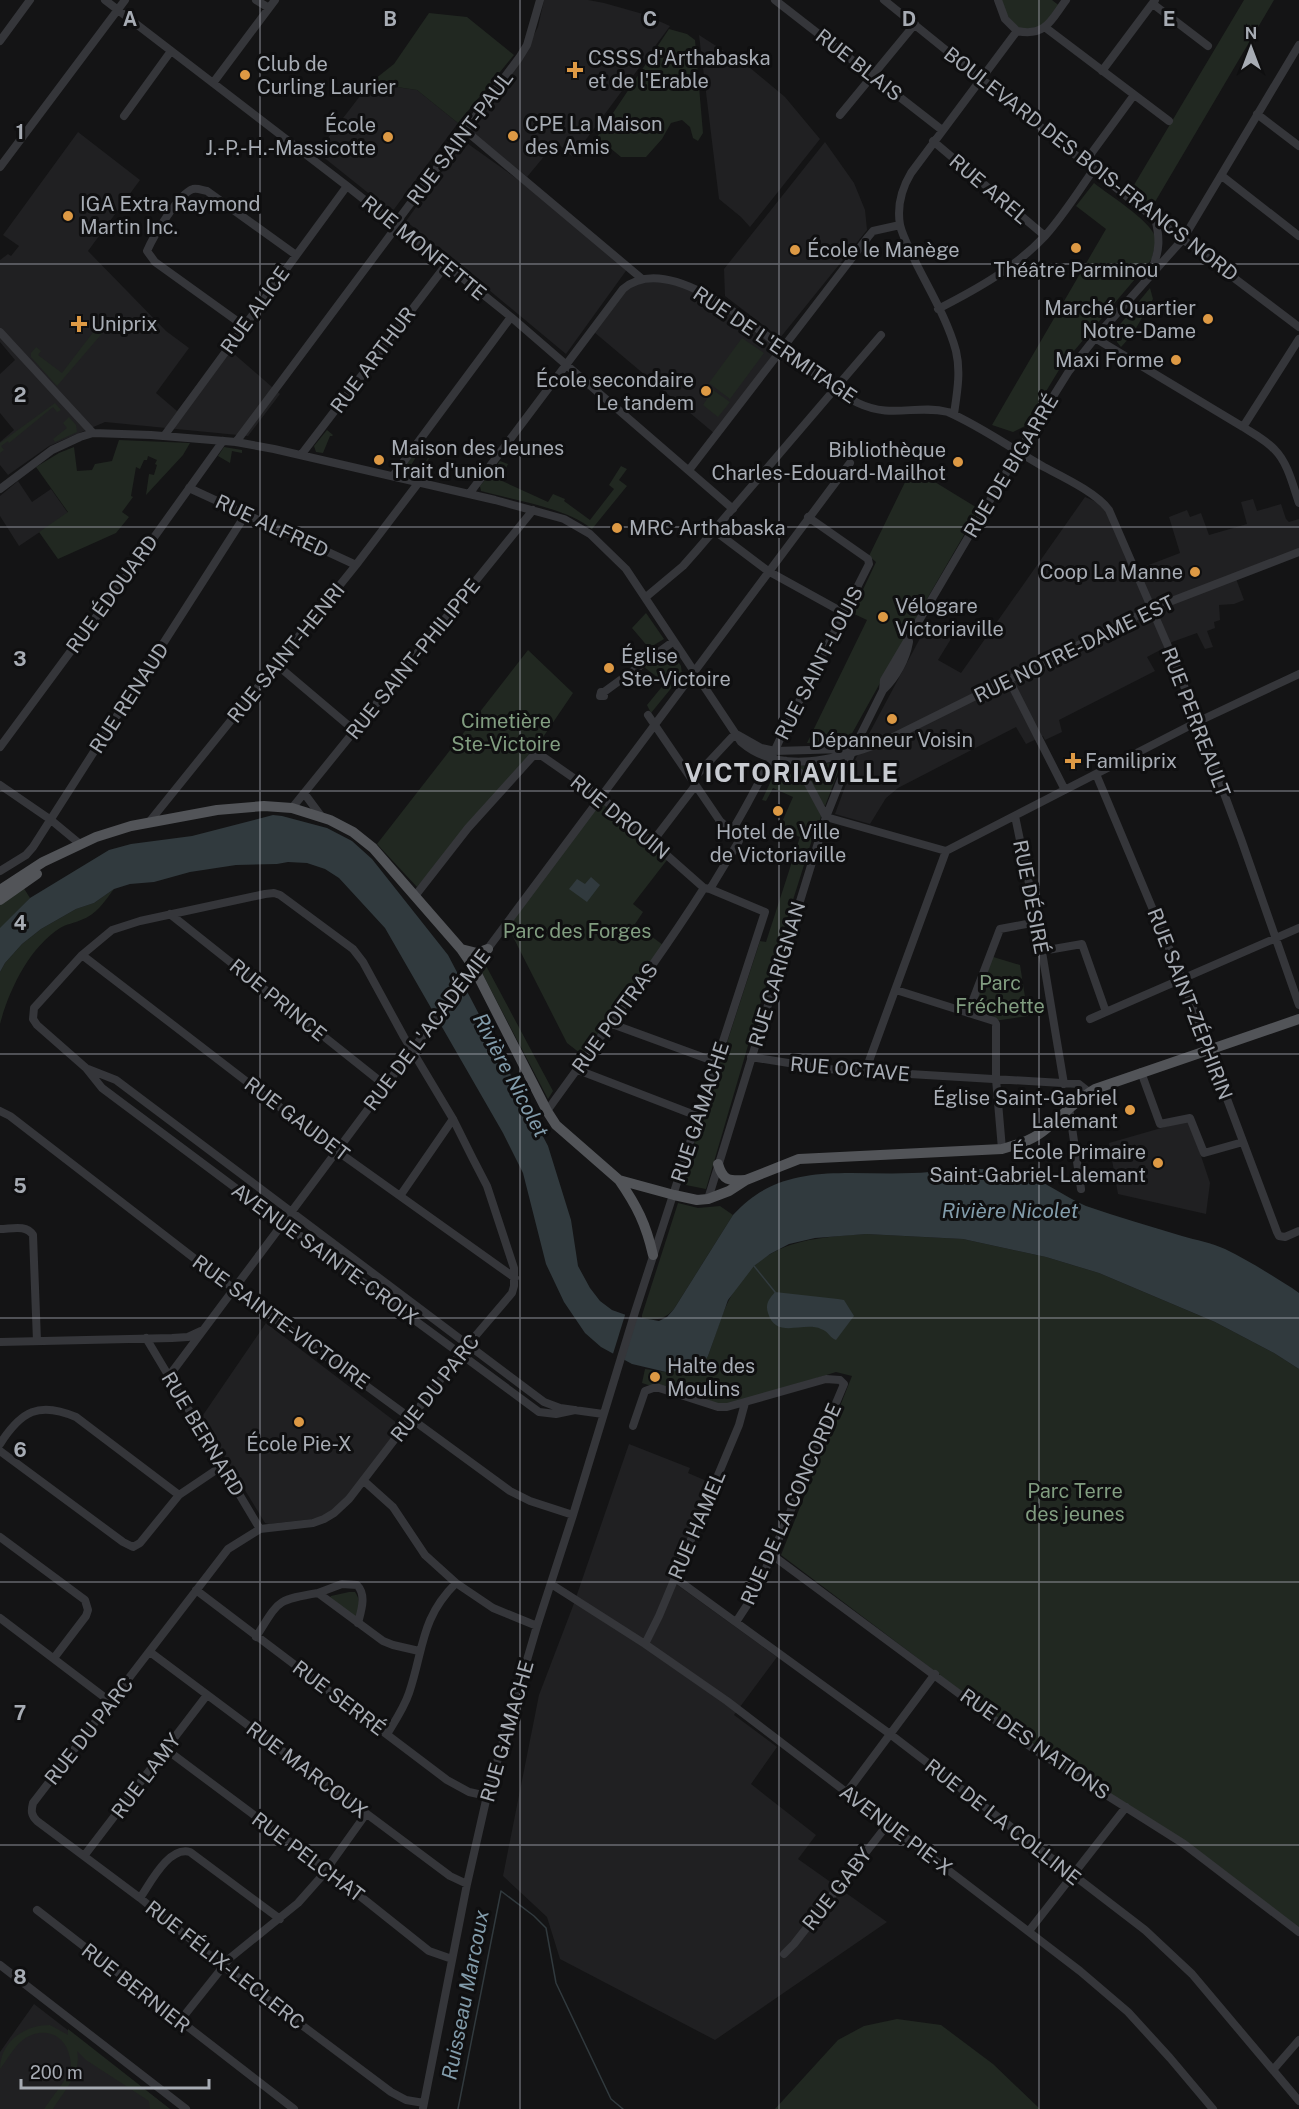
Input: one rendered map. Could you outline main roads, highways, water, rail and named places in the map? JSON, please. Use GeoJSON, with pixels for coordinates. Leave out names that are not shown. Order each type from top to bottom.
{"type":"FeatureCollection","features":[{"type":"Feature","properties":{"kind":"main road"},"geometry":{"type":"LineString","coordinates":[[0,890],[43,862],[80,844],[150,821],[243,807],[292,808],[321,816],[347,829],[365,841],[382,857],[461,949],[474,968],[547,1111],[556,1125],[619,1180],[640,1213],[648,1232],[653,1255]]}},
{"type":"Feature","properties":{"kind":"main road"},"geometry":{"type":"LineString","coordinates":[[0,900],[66,852]]}},
{"type":"Feature","properties":{"kind":"main road"},"geometry":{"type":"LineString","coordinates":[[461,949],[477,953],[488,949]]}},
{"type":"Feature","properties":{"kind":"main road"},"geometry":{"type":"LineString","coordinates":[[619,1180],[697,1200],[708,1199],[729,1191],[746,1180],[788,1162],[813,1157],[1002,1149],[1030,1139],[1089,1092],[1141,1072],[1299,1019]]}},
{"type":"Feature","properties":{"kind":"main road"},"geometry":{"type":"LineString","coordinates":[[718,1164],[721,1175],[728,1179],[746,1180]]}},
{"type":"Feature","properties":{"kind":"water","name":"Rivière Nicolet"},"geometry":{"type":"Polygon","coordinates":[[[273,815],[327,828],[352,841],[372,859],[448,955],[548,1146],[571,1220],[578,1266],[600,1301],[612,1310],[659,1321],[667,1317],[733,1215],[752,1198],[772,1186],[794,1178],[816,1174],[993,1169],[1030,1177],[1086,1206],[1220,1247],[1292,1288],[1299,1293],[1299,1369],[1215,1322],[1099,1273],[1046,1257],[963,1239],[866,1234],[815,1238],[789,1244],[754,1266],[728,1300],[708,1356],[701,1366],[666,1372],[632,1364],[601,1347],[585,1333],[564,1302],[546,1264],[523,1173],[503,1133],[385,928],[339,878],[325,869],[307,863],[236,865],[190,872],[154,882],[130,884],[114,889],[94,903],[76,909],[41,929],[22,944],[0,972],[0,928],[30,898],[109,850],[131,844],[192,836],[273,815]]]}},
{"type":"Feature","properties":{"kind":"water"},"geometry":{"type":"Polygon","coordinates":[[[591,877],[600,885],[587,902],[569,889],[577,879],[585,884],[591,877]]]}},
{"type":"Feature","properties":{"kind":"water"},"geometry":{"type":"Polygon","coordinates":[[[775,1292],[844,1300],[854,1316],[836,1340],[823,1330],[814,1327],[784,1328],[777,1326],[767,1310],[768,1302],[775,1292]]]}},
{"type":"Feature","properties":{"kind":"waterway"},"geometry":{"type":"LineString","coordinates":[[754,1266],[775,1292]]}},
{"type":"Feature","properties":{"kind":"waterway","name":"Ruisseau Marcoux"},"geometry":{"type":"LineString","coordinates":[[458,2109],[501,1891],[546,1928],[556,1983],[611,2099],[623,2109]]}},
{"type":"Feature","properties":{"kind":"place","name":"CSSS d'Arthabaska et de l'Erable"},"geometry":{"type":"Point","coordinates":[575,70]}},
{"type":"Feature","properties":{"kind":"place","name":"Club de Curling Laurier"},"geometry":{"type":"Point","coordinates":[245,75]}},
{"type":"Feature","properties":{"kind":"place","name":"CPE La Maison des Amis"},"geometry":{"type":"Point","coordinates":[513,136]}},
{"type":"Feature","properties":{"kind":"place","name":"École J.-P.-H.-Massicotte"},"geometry":{"type":"Point","coordinates":[388,137]}},
{"type":"Feature","properties":{"kind":"place","name":"IGA Extra Raymond Martin Inc."},"geometry":{"type":"Point","coordinates":[68,216]}},
{"type":"Feature","properties":{"kind":"place","name":"Théâtre Parminou"},"geometry":{"type":"Point","coordinates":[1076,248]}},
{"type":"Feature","properties":{"kind":"place","name":"École le Manège"},"geometry":{"type":"Point","coordinates":[795,250]}},
{"type":"Feature","properties":{"kind":"place","name":"Marché Quartier Notre-Dame"},"geometry":{"type":"Point","coordinates":[1208,319]}},
{"type":"Feature","properties":{"kind":"place","name":"Uniprix"},"geometry":{"type":"Point","coordinates":[79,324]}},
{"type":"Feature","properties":{"kind":"place","name":"Maxi Forme"},"geometry":{"type":"Point","coordinates":[1176,360]}},
{"type":"Feature","properties":{"kind":"place","name":"École secondaire Le tandem"},"geometry":{"type":"Point","coordinates":[706,391]}},
{"type":"Feature","properties":{"kind":"place","name":"Maison des Jeunes Trait d'union"},"geometry":{"type":"Point","coordinates":[379,460]}},
{"type":"Feature","properties":{"kind":"place","name":"Bibliothèque Charles-Edouard-Mailhot"},"geometry":{"type":"Point","coordinates":[958,462]}},
{"type":"Feature","properties":{"kind":"place","name":"MRC Arthabaska"},"geometry":{"type":"Point","coordinates":[617,528]}},
{"type":"Feature","properties":{"kind":"place","name":"Coop La Manne"},"geometry":{"type":"Point","coordinates":[1195,572]}},
{"type":"Feature","properties":{"kind":"place","name":"Vélogare Victoriaville"},"geometry":{"type":"Point","coordinates":[883,617]}},
{"type":"Feature","properties":{"kind":"place","name":"Église Ste-Victoire"},"geometry":{"type":"Point","coordinates":[609,668]}},
{"type":"Feature","properties":{"kind":"place","name":"Dépanneur Voisin"},"geometry":{"type":"Point","coordinates":[892,719]}},
{"type":"Feature","properties":{"kind":"place","name":"Familiprix"},"geometry":{"type":"Point","coordinates":[1073,761]}},
{"type":"Feature","properties":{"kind":"place","name":"Hotel de Ville de Victoriaville"},"geometry":{"type":"Point","coordinates":[778,811]}},
{"type":"Feature","properties":{"kind":"place","name":"Église Saint-Gabriel Lalemant"},"geometry":{"type":"Point","coordinates":[1130,1110]}},
{"type":"Feature","properties":{"kind":"place","name":"École Primaire Saint-Gabriel-Lalemant"},"geometry":{"type":"Point","coordinates":[1158,1163]}},
{"type":"Feature","properties":{"kind":"place","name":"Halte des Moulins"},"geometry":{"type":"Point","coordinates":[655,1377]}},
{"type":"Feature","properties":{"kind":"place","name":"École Pie-X"},"geometry":{"type":"Point","coordinates":[299,1422]}},
{"type":"Feature","properties":{"kind":"district","name":"VICTORIAVILLE"},"geometry":{"type":"Point","coordinates":[792,772]}},
{"type":"Feature","properties":{"kind":"park label","name":"Cimetière Ste-Victoire"},"geometry":{"type":"Point","coordinates":[506,732]}},
{"type":"Feature","properties":{"kind":"park label","name":"Parc des Forges"},"geometry":{"type":"Point","coordinates":[577,931]}},
{"type":"Feature","properties":{"kind":"park label","name":"Parc Fréchette"},"geometry":{"type":"Point","coordinates":[1000,994]}},
{"type":"Feature","properties":{"kind":"park label","name":"Parc Terre des jeunes"},"geometry":{"type":"Point","coordinates":[1075,1502]}}]}
